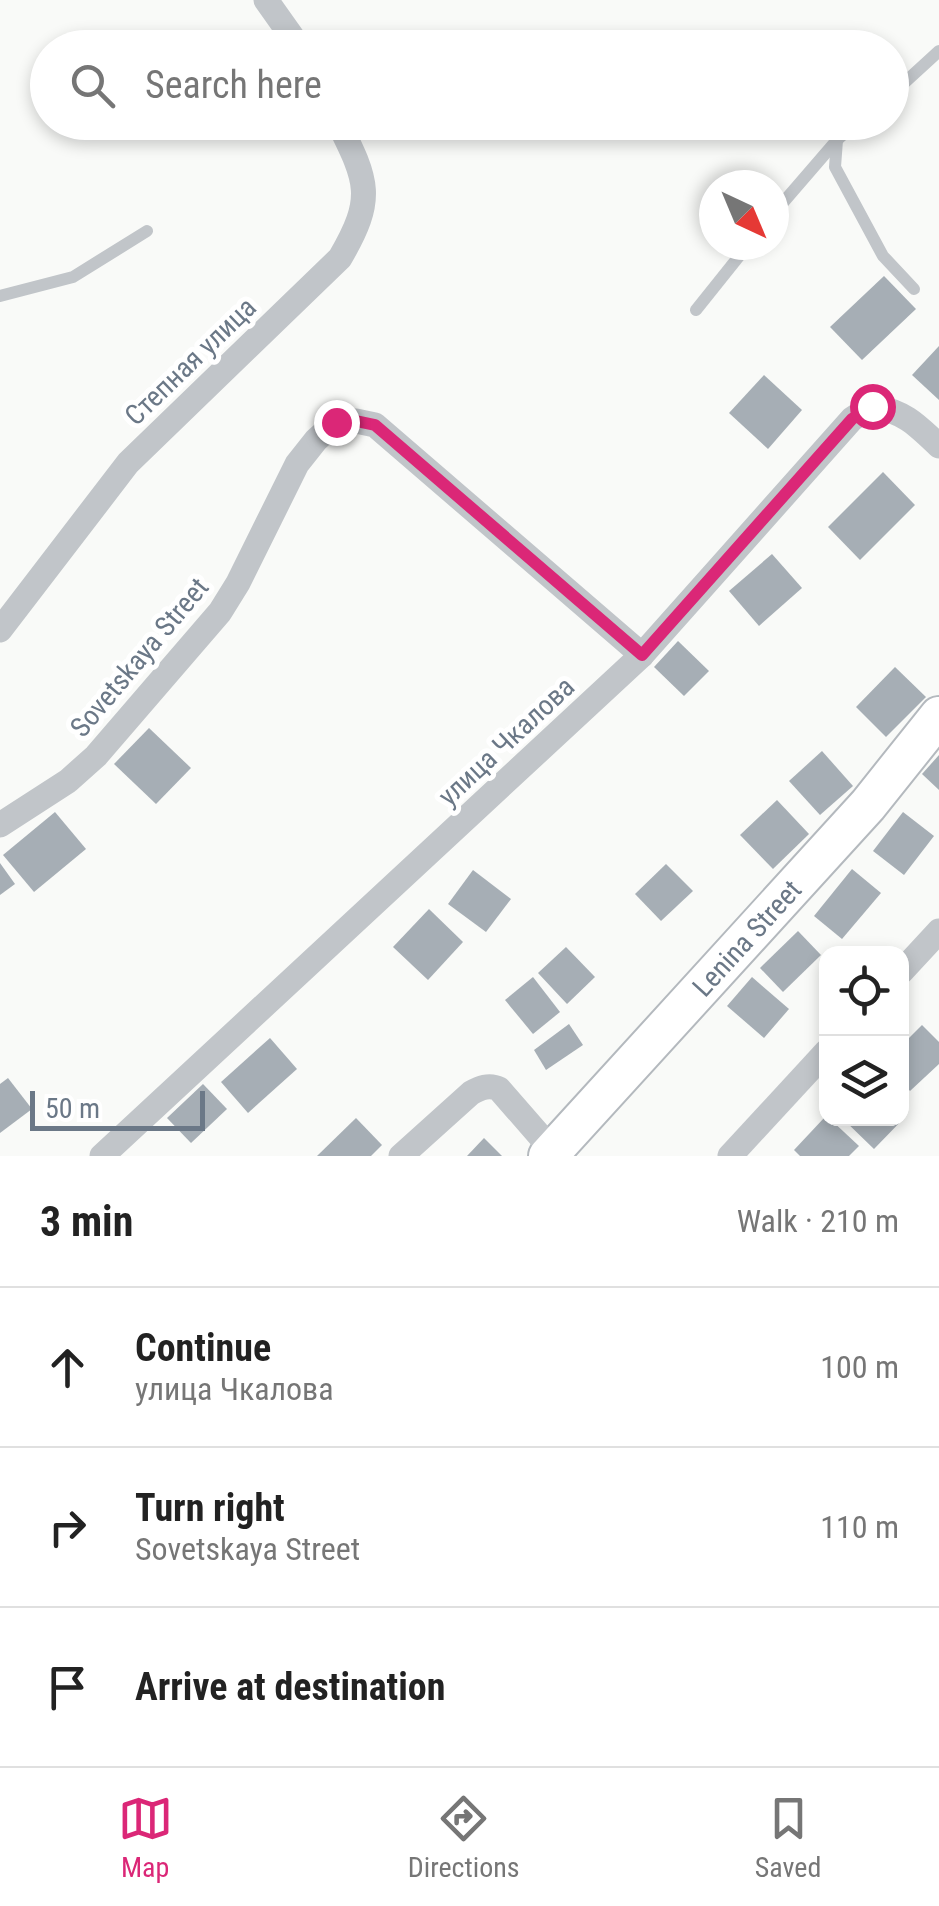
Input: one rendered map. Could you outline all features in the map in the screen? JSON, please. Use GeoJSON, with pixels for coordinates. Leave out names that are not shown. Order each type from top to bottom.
{"type":"FeatureCollection","features":[{"type":"Feature","properties":{"kind":"main road","name":"Lenina Street"},"geometry":{"type":"LineString","coordinates":[[550,1153],[868,805],[939,716]]}},
{"type":"Feature","properties":{"kind":"street"},"geometry":{"type":"LineString","coordinates":[[266,0],[287,30]]}},
{"type":"Feature","properties":{"kind":"street","name":"Степная улица"},"geometry":{"type":"LineString","coordinates":[[0,630],[128,463],[340,258],[361,216],[364,190],[360,167],[347,140]]}},
{"type":"Feature","properties":{"kind":"street","name":"улица Чкалова"},"geometry":{"type":"LineString","coordinates":[[102,1156],[642,655],[852,419],[872,406],[894,410],[939,446]]}},
{"type":"Feature","properties":{"kind":"street","name":"Sovetskaya Street"},"geometry":{"type":"LineString","coordinates":[[0,826],[68,781],[96,756],[220,612],[297,464],[336,422],[375,425],[642,655]]}},
{"type":"Feature","properties":{"kind":"street"},"geometry":{"type":"LineString","coordinates":[[909,963],[939,931]]}},
{"type":"Feature","properties":{"kind":"street"},"geometry":{"type":"LineString","coordinates":[[730,1156],[819,1060]]}},
{"type":"Feature","properties":{"kind":"street"},"geometry":{"type":"LineString","coordinates":[[401,1156],[470,1093],[494,1086],[550,1153]]}},
{"type":"Feature","properties":{"kind":"lane"},"geometry":{"type":"LineString","coordinates":[[909,78],[939,51]]}},
{"type":"Feature","properties":{"kind":"lane"},"geometry":{"type":"LineString","coordinates":[[789,196],[837,140]]}},
{"type":"Feature","properties":{"kind":"lane"},"geometry":{"type":"LineString","coordinates":[[837,140],[836,166],[883,256],[914,290]]}},
{"type":"Feature","properties":{"kind":"lane"},"geometry":{"type":"LineString","coordinates":[[0,296],[72,277],[147,230]]}},
{"type":"Feature","properties":{"kind":"lane"},"geometry":{"type":"LineString","coordinates":[[696,310],[736,260]]}},
{"type":"Feature","properties":{"kind":"building"},"geometry":{"type":"Polygon","coordinates":[[[884,276],[916,309],[862,360],[830,327],[884,276]]]}},
{"type":"Feature","properties":{"kind":"building"},"geometry":{"type":"Polygon","coordinates":[[[939,346],[939,400],[912,375],[939,346]]]}},
{"type":"Feature","properties":{"kind":"building"},"geometry":{"type":"Polygon","coordinates":[[[764,375],[802,410],[768,449],[729,413],[764,375]]]}},
{"type":"Feature","properties":{"kind":"building"},"geometry":{"type":"Polygon","coordinates":[[[883,472],[915,505],[860,560],[828,527],[883,472]]]}},
{"type":"Feature","properties":{"kind":"building"},"geometry":{"type":"Polygon","coordinates":[[[772,554],[802,588],[759,626],[729,591],[772,554]]]}},
{"type":"Feature","properties":{"kind":"building"},"geometry":{"type":"Polygon","coordinates":[[[678,641],[709,671],[684,696],[654,667],[678,641]]]}},
{"type":"Feature","properties":{"kind":"building"},"geometry":{"type":"Polygon","coordinates":[[[895,667],[926,697],[886,737],[856,707],[895,667]]]}},
{"type":"Feature","properties":{"kind":"building"},"geometry":{"type":"Polygon","coordinates":[[[149,728],[191,768],[156,804],[114,764],[149,728]]]}},
{"type":"Feature","properties":{"kind":"building"},"geometry":{"type":"Polygon","coordinates":[[[822,751],[853,786],[820,815],[789,781],[822,751]]]}},
{"type":"Feature","properties":{"kind":"building"},"geometry":{"type":"Polygon","coordinates":[[[939,755],[939,790],[922,774],[939,755]]]}},
{"type":"Feature","properties":{"kind":"building"},"geometry":{"type":"Polygon","coordinates":[[[777,800],[809,834],[773,869],[740,835],[777,800]]]}},
{"type":"Feature","properties":{"kind":"building"},"geometry":{"type":"Polygon","coordinates":[[[55,812],[86,849],[34,892],[3,855],[55,812]]]}},
{"type":"Feature","properties":{"kind":"building"},"geometry":{"type":"Polygon","coordinates":[[[903,812],[934,836],[904,875],[873,851],[903,812]]]}},
{"type":"Feature","properties":{"kind":"building"},"geometry":{"type":"Polygon","coordinates":[[[0,863],[15,884],[0,895],[0,863]]]}},
{"type":"Feature","properties":{"kind":"building"},"geometry":{"type":"Polygon","coordinates":[[[666,864],[693,891],[661,921],[635,894],[666,864]]]}},
{"type":"Feature","properties":{"kind":"building"},"geometry":{"type":"Polygon","coordinates":[[[852,869],[881,893],[842,939],[814,916],[852,869]]]}},
{"type":"Feature","properties":{"kind":"building"},"geometry":{"type":"Polygon","coordinates":[[[473,870],[511,899],[486,932],[448,904],[473,870]]]}},
{"type":"Feature","properties":{"kind":"building"},"geometry":{"type":"Polygon","coordinates":[[[429,909],[463,942],[428,980],[393,947],[429,909]]]}},
{"type":"Feature","properties":{"kind":"building"},"geometry":{"type":"Polygon","coordinates":[[[798,931],[819,953],[783,992],[760,968],[798,931]]]}},
{"type":"Feature","properties":{"kind":"building"},"geometry":{"type":"Polygon","coordinates":[[[566,947],[595,977],[567,1004],[538,973],[566,947]]]}},
{"type":"Feature","properties":{"kind":"building"},"geometry":{"type":"Polygon","coordinates":[[[533,977],[560,1012],[533,1034],[505,1000],[533,977]]]}},
{"type":"Feature","properties":{"kind":"building"},"geometry":{"type":"Polygon","coordinates":[[[752,977],[789,1009],[764,1038],[727,1006],[752,977]]]}},
{"type":"Feature","properties":{"kind":"building"},"geometry":{"type":"Polygon","coordinates":[[[569,1024],[583,1045],[546,1070],[534,1050],[569,1024]]]}},
{"type":"Feature","properties":{"kind":"building"},"geometry":{"type":"Polygon","coordinates":[[[922,1025],[939,1042],[939,1064],[910,1091],[909,1090],[909,1038],[922,1025]]]}},
{"type":"Feature","properties":{"kind":"building"},"geometry":{"type":"Polygon","coordinates":[[[270,1038],[297,1069],[248,1113],[221,1082],[270,1038]]]}},
{"type":"Feature","properties":{"kind":"building"},"geometry":{"type":"Polygon","coordinates":[[[8,1078],[32,1109],[0,1133],[0,1084],[8,1078]]]}},
{"type":"Feature","properties":{"kind":"building"},"geometry":{"type":"Polygon","coordinates":[[[203,1084],[227,1109],[191,1143],[167,1118],[203,1084]]]}},
{"type":"Feature","properties":{"kind":"building"},"geometry":{"type":"Polygon","coordinates":[[[356,1118],[382,1145],[371,1156],[317,1156],[356,1118]]]}},
{"type":"Feature","properties":{"kind":"building"},"geometry":{"type":"Polygon","coordinates":[[[819,1123],[838,1126],[859,1146],[849,1156],[800,1156],[794,1150],[819,1123]]]}},
{"type":"Feature","properties":{"kind":"building"},"geometry":{"type":"Polygon","coordinates":[[[850,1126],[896,1126],[874,1149],[850,1126]]]}},
{"type":"Feature","properties":{"kind":"building"},"geometry":{"type":"Polygon","coordinates":[[[484,1138],[502,1156],[467,1156],[484,1138]]]}},
{"type":"Feature","properties":{"kind":"route"},"geometry":{"type":"LineString","coordinates":[[336,422],[375,425],[642,655],[852,419],[872,406]]}}]}
